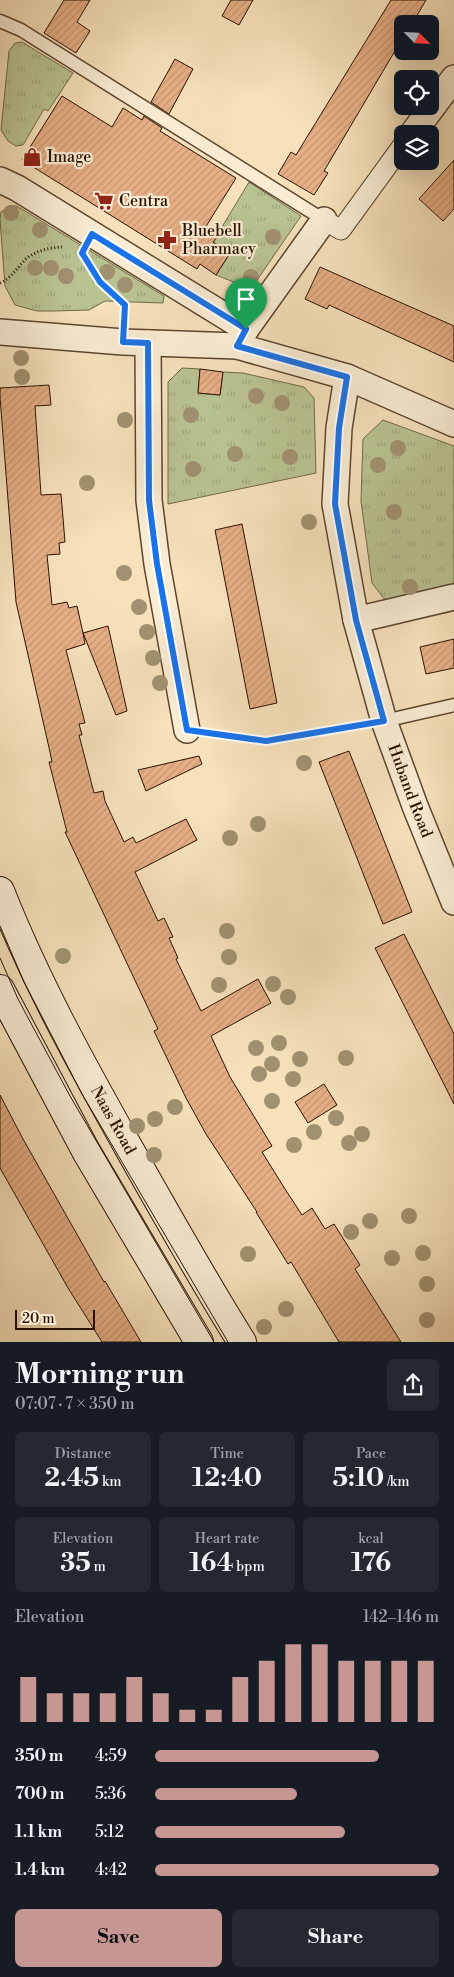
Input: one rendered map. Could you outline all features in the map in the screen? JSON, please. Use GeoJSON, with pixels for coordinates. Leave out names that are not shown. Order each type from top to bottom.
{"type":"FeatureCollection","features":[{"type":"Feature","properties":{"kind":"main road","name":"Naas Road"},"geometry":{"type":"LineString","coordinates":[[0,891],[24,947],[79,1061],[185,1247],[242,1342]]}},
{"type":"Feature","properties":{"kind":"main road"},"geometry":{"type":"LineString","coordinates":[[0,989],[86,1151],[199,1342]]}},
{"type":"Feature","properties":{"kind":"street"},"geometry":{"type":"LineString","coordinates":[[419,125],[454,78]]}},
{"type":"Feature","properties":{"kind":"street"},"geometry":{"type":"LineString","coordinates":[[242,338],[324,220],[340,230],[394,158]]}},
{"type":"Feature","properties":{"kind":"street"},"geometry":{"type":"LineString","coordinates":[[0,180],[17,188],[87,243],[242,338],[347,377],[454,424]]}},
{"type":"Feature","properties":{"kind":"street"},"geometry":{"type":"LineString","coordinates":[[0,332],[148,343],[242,338]]}},
{"type":"Feature","properties":{"kind":"street"},"geometry":{"type":"LineString","coordinates":[[148,343],[149,500],[157,564],[187,730]]}},
{"type":"Feature","properties":{"kind":"street","name":"Huband Road"},"geometry":{"type":"LineString","coordinates":[[347,377],[339,428],[335,504],[356,620],[384,721],[415,806],[454,902]]}},
{"type":"Feature","properties":{"kind":"street"},"geometry":{"type":"LineString","coordinates":[[356,620],[454,597]]}},
{"type":"Feature","properties":{"kind":"lane"},"geometry":{"type":"LineString","coordinates":[[0,21],[21,30],[324,220]]}},
{"type":"Feature","properties":{"kind":"lane"},"geometry":{"type":"LineString","coordinates":[[384,721],[454,705]]}},
{"type":"Feature","properties":{"kind":"path"},"geometry":{"type":"LineString","coordinates":[[0,283],[6,280],[28,258],[45,248],[87,243],[100,282],[125,305],[123,342]]}},
{"type":"Feature","properties":{"kind":"path"},"geometry":{"type":"LineString","coordinates":[[187,730],[266,741],[384,721]]}},
{"type":"Feature","properties":{"kind":"green space"},"geometry":{"type":"Polygon","coordinates":[[[22,42],[73,73],[48,111],[44,109],[23,145],[16,146],[8,141],[1,130],[9,51],[15,43],[22,42]]]}},
{"type":"Feature","properties":{"kind":"green space"},"geometry":{"type":"Polygon","coordinates":[[[249,182],[301,216],[251,289],[216,275],[230,253],[213,242],[249,182]]]}},
{"type":"Feature","properties":{"kind":"green space"},"geometry":{"type":"Polygon","coordinates":[[[10,206],[16,206],[25,211],[164,296],[163,303],[105,301],[89,310],[54,311],[37,311],[15,305],[5,286],[0,219],[1,212],[10,206]]]}},
{"type":"Feature","properties":{"kind":"green space"},"geometry":{"type":"Polygon","coordinates":[[[182,368],[200,369],[198,393],[220,395],[223,372],[243,373],[304,387],[314,398],[316,473],[168,504],[168,382],[182,368]]]}},
{"type":"Feature","properties":{"kind":"green space"},"geometry":{"type":"Polygon","coordinates":[[[383,420],[454,446],[454,585],[385,600],[372,583],[361,501],[363,439],[383,420]]]}},
{"type":"Feature","properties":{"kind":"building"},"geometry":{"type":"Polygon","coordinates":[[[64,0],[90,0],[77,22],[90,31],[76,53],[44,33],[64,0]]]}},
{"type":"Feature","properties":{"kind":"building"},"geometry":{"type":"Polygon","coordinates":[[[231,0],[253,0],[239,25],[222,16],[231,0]]]}},
{"type":"Feature","properties":{"kind":"building"},"geometry":{"type":"Polygon","coordinates":[[[391,0],[426,0],[417,15],[394,15],[394,53],[324,171],[328,173],[314,195],[278,174],[291,152],[296,155],[391,0]]]}},
{"type":"Feature","properties":{"kind":"building"},"geometry":{"type":"Polygon","coordinates":[[[175,59],[193,69],[169,114],[151,102],[175,59]]]}},
{"type":"Feature","properties":{"kind":"building"},"geometry":{"type":"Polygon","coordinates":[[[62,96],[112,127],[123,108],[142,120],[144,116],[162,128],[160,131],[236,178],[205,228],[218,236],[213,242],[230,253],[216,275],[200,264],[197,269],[22,160],[62,96]]]}},
{"type":"Feature","properties":{"kind":"building"},"geometry":{"type":"Polygon","coordinates":[[[454,160],[454,209],[443,221],[419,199],[454,160]]]}},
{"type":"Feature","properties":{"kind":"building"},"geometry":{"type":"Polygon","coordinates":[[[320,267],[454,326],[454,362],[329,305],[327,309],[305,299],[320,267]]]}},
{"type":"Feature","properties":{"kind":"building"},"geometry":{"type":"Polygon","coordinates":[[[200,369],[223,372],[220,395],[198,393],[200,369]]]}},
{"type":"Feature","properties":{"kind":"building"},"geometry":{"type":"Polygon","coordinates":[[[49,385],[51,405],[35,406],[41,495],[61,494],[65,542],[59,543],[60,554],[47,555],[52,605],[67,602],[69,608],[77,606],[85,644],[66,650],[85,723],[79,724],[82,735],[79,735],[94,793],[103,791],[105,801],[124,842],[133,837],[136,843],[186,819],[197,840],[135,872],[158,921],[164,918],[173,937],[169,938],[178,958],[176,959],[201,1011],[258,979],[271,1003],[211,1036],[230,1077],[272,1146],[262,1152],[302,1215],[312,1208],[325,1229],[334,1224],[360,1265],[355,1269],[401,1342],[339,1342],[291,1262],[288,1264],[257,1212],[206,1134],[186,1098],[154,1031],[158,1029],[65,832],[67,832],[49,762],[52,762],[16,602],[0,397],[0,388],[49,385]]]}},
{"type":"Feature","properties":{"kind":"building"},"geometry":{"type":"Polygon","coordinates":[[[242,524],[277,703],[250,709],[215,530],[242,524]]]}},
{"type":"Feature","properties":{"kind":"building"},"geometry":{"type":"Polygon","coordinates":[[[108,626],[127,711],[116,715],[83,633],[108,626]]]}},
{"type":"Feature","properties":{"kind":"building"},"geometry":{"type":"Polygon","coordinates":[[[454,639],[454,668],[426,674],[420,647],[454,639]]]}},
{"type":"Feature","properties":{"kind":"building"},"geometry":{"type":"Polygon","coordinates":[[[349,751],[412,912],[383,924],[319,762],[349,751]]]}},
{"type":"Feature","properties":{"kind":"building"},"geometry":{"type":"Polygon","coordinates":[[[199,756],[202,764],[146,791],[138,770],[199,756]]]}},
{"type":"Feature","properties":{"kind":"building"},"geometry":{"type":"Polygon","coordinates":[[[404,934],[454,1034],[454,1104],[375,948],[404,934]]]}},
{"type":"Feature","properties":{"kind":"building"},"geometry":{"type":"Polygon","coordinates":[[[324,1084],[337,1105],[308,1123],[295,1102],[324,1084]]]}},
{"type":"Feature","properties":{"kind":"building"},"geometry":{"type":"Polygon","coordinates":[[[0,1095],[104,1282],[141,1342],[102,1342],[68,1288],[0,1168],[0,1095]]]}},
{"type":"Feature","properties":{"kind":"tram line"},"geometry":{"type":"LineString","coordinates":[[0,926],[24,982],[82,1094],[228,1342]]}},
{"type":"Feature","properties":{"kind":"tram line"},"geometry":{"type":"LineString","coordinates":[[0,958],[18,999],[70,1096],[214,1342]]}},
{"type":"Feature","properties":{"kind":"place","name":"Image"},"geometry":{"type":"Point","coordinates":[32,157]}},
{"type":"Feature","properties":{"kind":"place","name":"Centra"},"geometry":{"type":"Point","coordinates":[104,201]}},
{"type":"Feature","properties":{"kind":"place","name":"Bluebell Pharmacy"},"geometry":{"type":"Point","coordinates":[167,240]}},
{"type":"Feature","properties":{"kind":"route"},"geometry":{"type":"LineString","coordinates":[[92,234],[246,329],[237,346],[347,377],[339,428],[335,504],[356,620],[384,721],[266,741],[187,730],[157,564],[149,500],[148,343],[123,342],[125,305],[100,282],[82,253],[92,234]]}}]}
